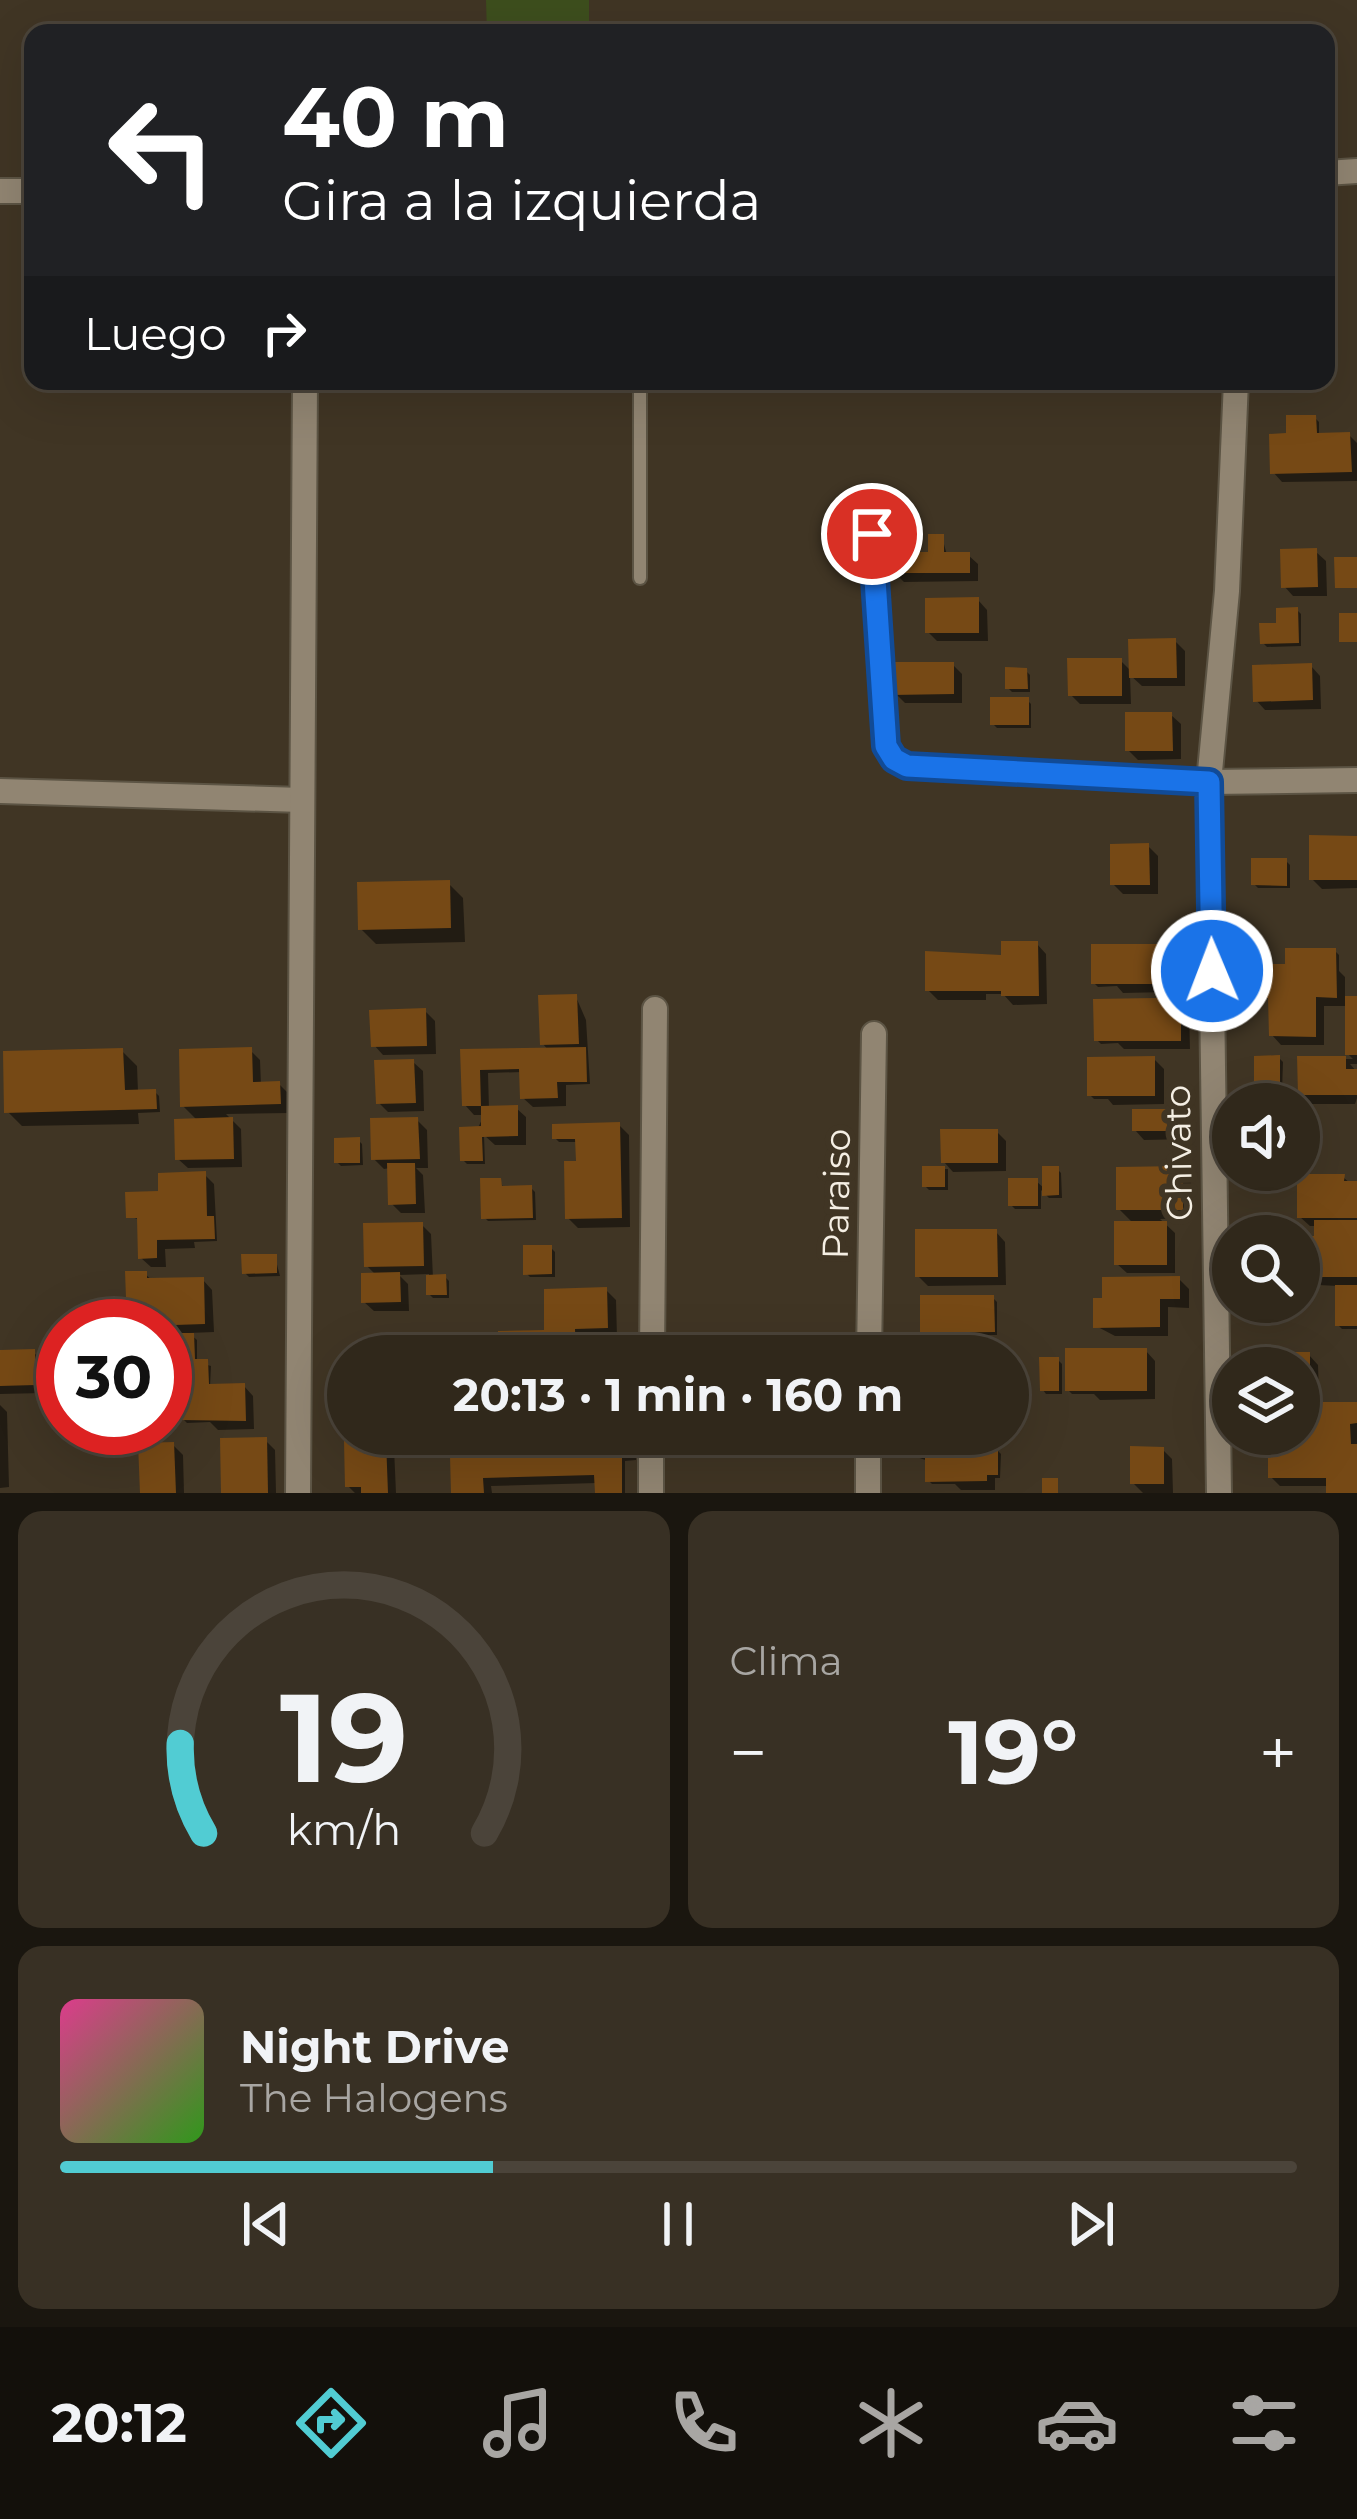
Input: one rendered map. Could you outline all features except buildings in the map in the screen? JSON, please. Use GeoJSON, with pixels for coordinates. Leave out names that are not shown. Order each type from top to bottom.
{"type":"FeatureCollection","features":[{"type":"Feature","properties":{"kind":"street"},"geometry":{"type":"LineString","coordinates":[[298,1493],[305,390]]}},
{"type":"Feature","properties":{"kind":"street","name":"Chivato"},"geometry":{"type":"LineString","coordinates":[[1219,1493],[1209,782],[1227,591],[1236,390]]}},
{"type":"Feature","properties":{"kind":"street"},"geometry":{"type":"LineString","coordinates":[[1209,782],[1357,780]]}},
{"type":"Feature","properties":{"kind":"street"},"geometry":{"type":"LineString","coordinates":[[0,791],[302,800]]}},
{"type":"Feature","properties":{"kind":"street"},"geometry":{"type":"LineString","coordinates":[[652,1335],[655,1009]]}},
{"type":"Feature","properties":{"kind":"street","name":"Paraiso"},"geometry":{"type":"LineString","coordinates":[[869,1335],[874,1034]]}},
{"type":"Feature","properties":{"kind":"street"},"geometry":{"type":"LineString","coordinates":[[651,1455],[651,1493]]}},
{"type":"Feature","properties":{"kind":"street"},"geometry":{"type":"LineString","coordinates":[[868,1455],[868,1493]]}},
{"type":"Feature","properties":{"kind":"lane"},"geometry":{"type":"LineString","coordinates":[[640,390],[640,578]]}},
{"type":"Feature","properties":{"kind":"lane"},"geometry":{"type":"LineString","coordinates":[[872,534],[886,746],[894,759],[907,766],[1209,782]]}},
{"type":"Feature","properties":{"kind":"green space"},"geometry":{"type":"Polygon","coordinates":[[[486,0],[589,0],[589,24],[487,24],[486,0]]]}},
{"type":"Feature","properties":{"kind":"route"},"geometry":{"type":"LineString","coordinates":[[872,534],[889,753],[907,766],[1209,782],[1212,971]]}}]}
